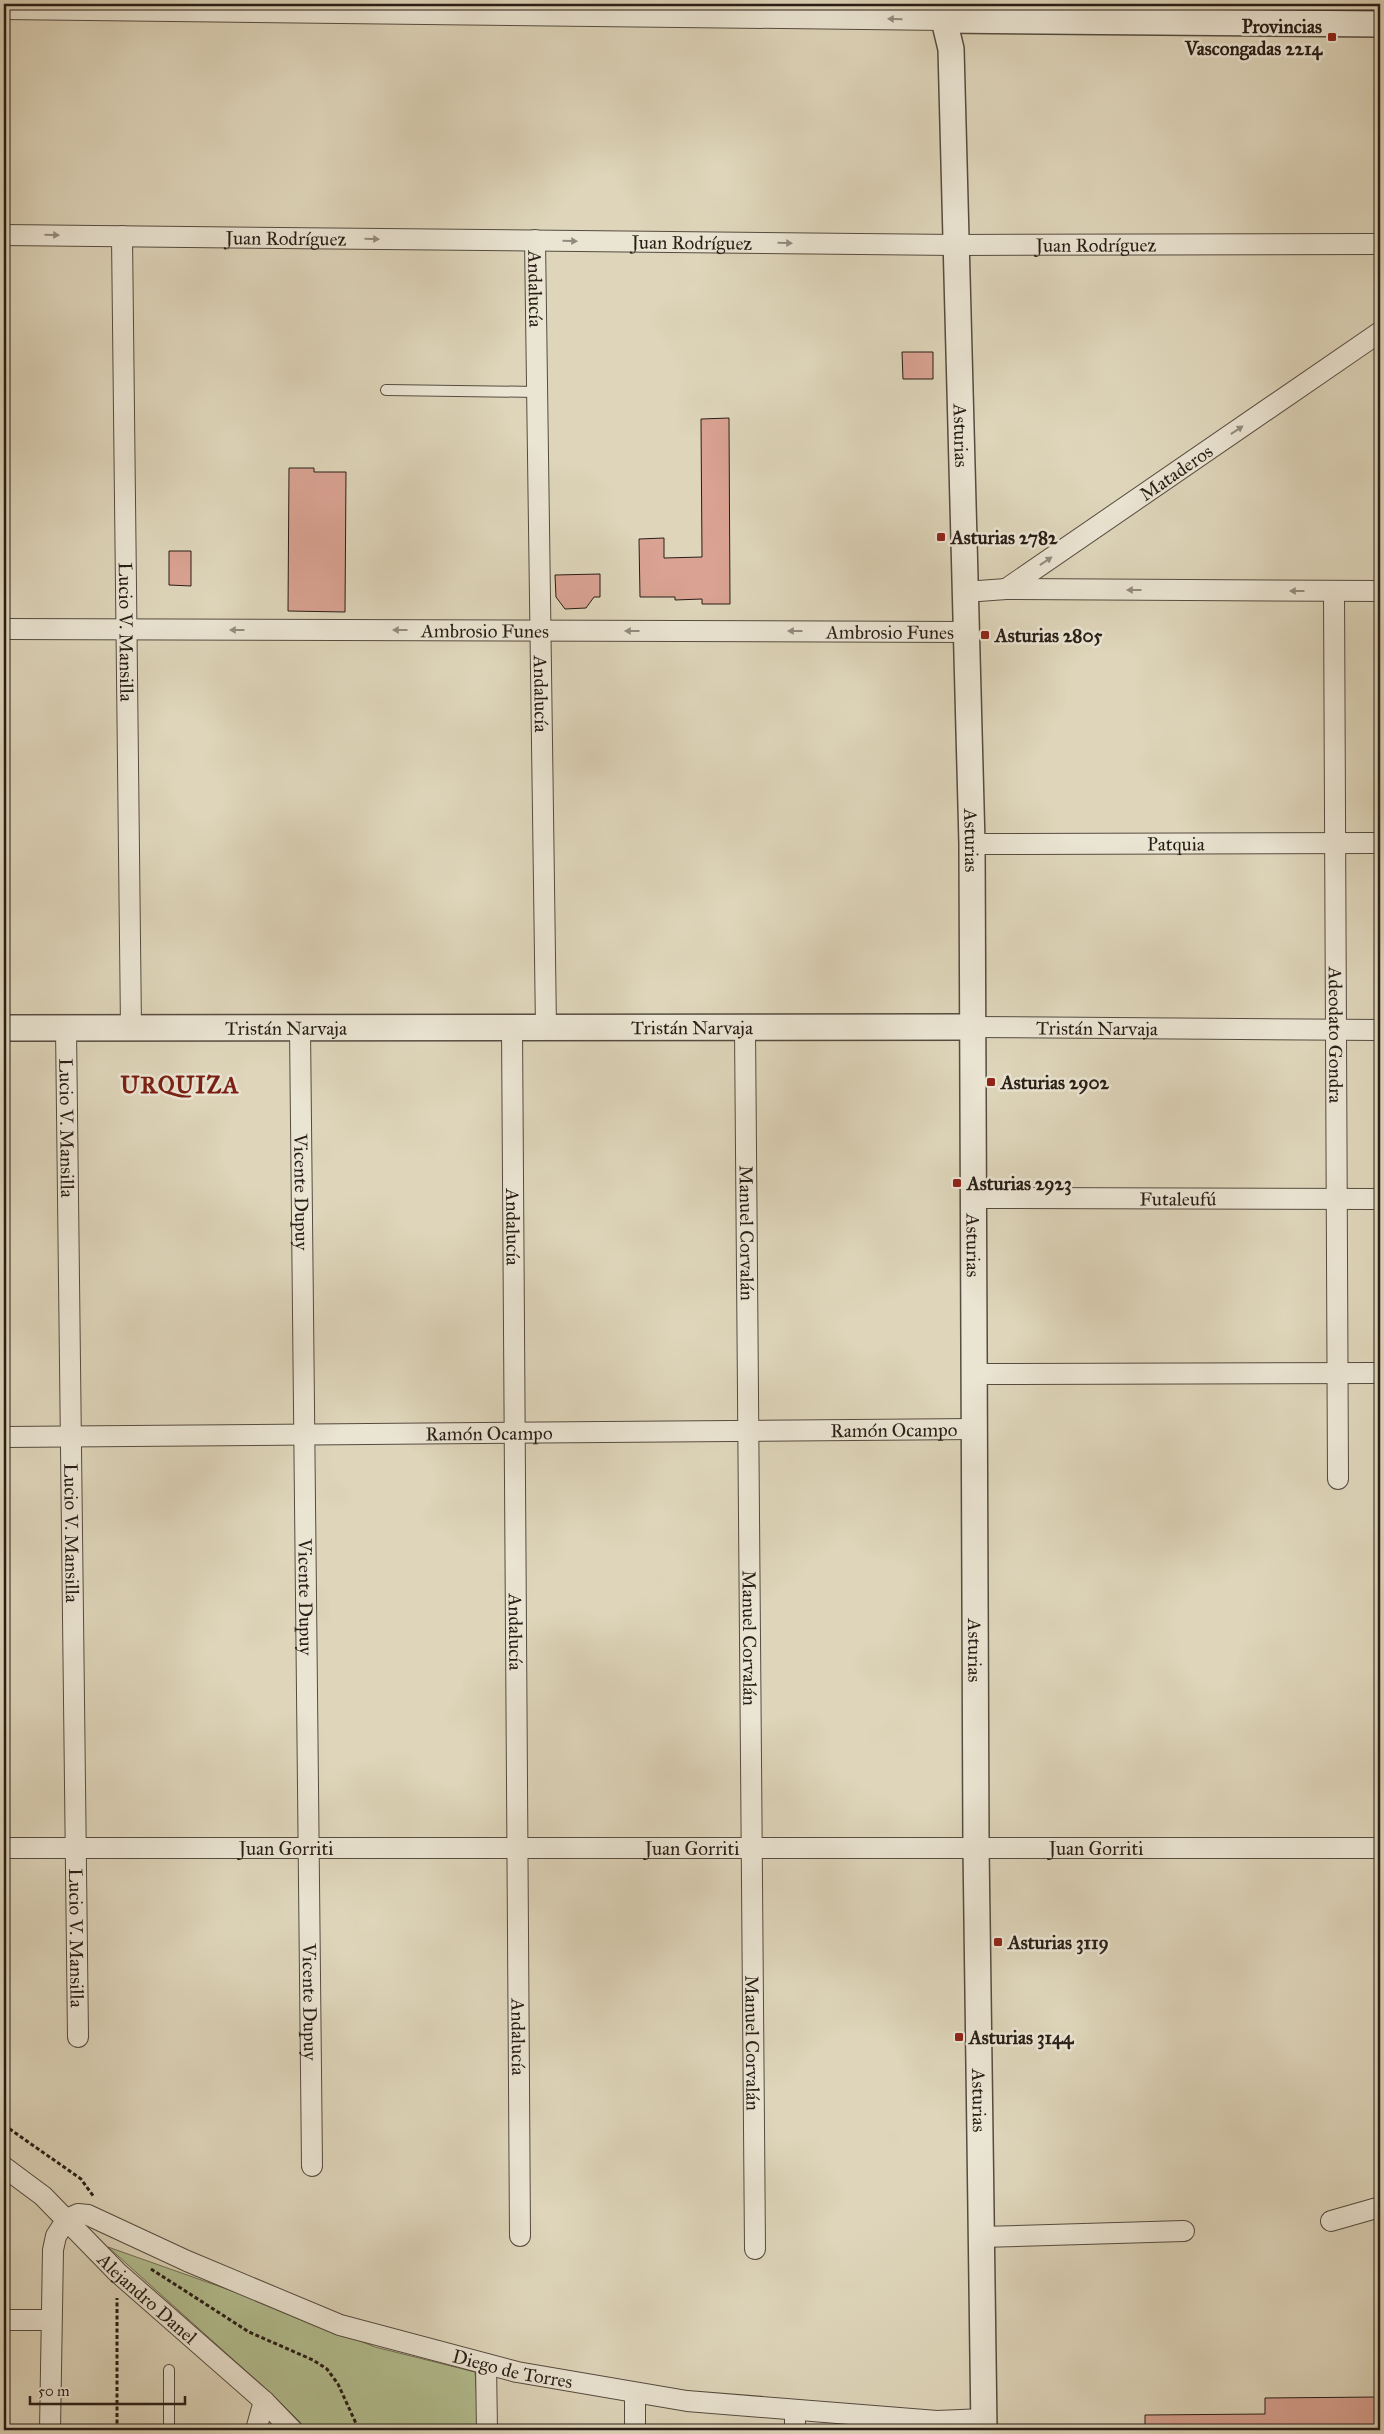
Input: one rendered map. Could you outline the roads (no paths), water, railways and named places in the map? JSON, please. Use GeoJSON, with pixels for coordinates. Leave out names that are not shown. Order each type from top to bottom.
{"type":"FeatureCollection","features":[{"type":"Feature","properties":{"kind":"street"},"geometry":{"type":"LineString","coordinates":[[4,9],[101,7],[939,12],[1373,22]]}},
{"type":"Feature","properties":{"kind":"street","name":"Asturias"},"geometry":{"type":"LineString","coordinates":[[939,12],[951,49],[972,844],[976,1374],[976,1847],[984,2425]]}},
{"type":"Feature","properties":{"kind":"street","name":"Juan Rodríguez"},"geometry":{"type":"LineString","coordinates":[[4,235],[956,245],[1380,244]]}},
{"type":"Feature","properties":{"kind":"street","name":"Lucio V. Mansilla"},"geometry":{"type":"LineString","coordinates":[[122,236],[131,1028]]}},
{"type":"Feature","properties":{"kind":"street","name":"Andalucía"},"geometry":{"type":"LineString","coordinates":[[535,240],[542,630],[546,1028]]}},
{"type":"Feature","properties":{"kind":"street","name":"Mataderos"},"geometry":{"type":"LineString","coordinates":[[1006,589],[1380,332]]}},
{"type":"Feature","properties":{"kind":"street"},"geometry":{"type":"LineString","coordinates":[[965,592],[1006,589],[1380,592]]}},
{"type":"Feature","properties":{"kind":"street","name":"Adeodato Gondra"},"geometry":{"type":"LineString","coordinates":[[1334,591],[1338,1480]]}},
{"type":"Feature","properties":{"kind":"street","name":"Ambrosio Funes"},"geometry":{"type":"LineString","coordinates":[[4,629],[966,632]]}},
{"type":"Feature","properties":{"kind":"street","name":"Patquia"},"geometry":{"type":"LineString","coordinates":[[972,844],[1380,843]]}},
{"type":"Feature","properties":{"kind":"street","name":"Andalucía"},"geometry":{"type":"LineString","coordinates":[[512,1027],[520,2236]]}},
{"type":"Feature","properties":{"kind":"street","name":"Tristán Narvaja"},"geometry":{"type":"LineString","coordinates":[[4,1028],[973,1027],[1380,1030]]}},
{"type":"Feature","properties":{"kind":"street","name":"Lucio V. Mansilla"},"geometry":{"type":"LineString","coordinates":[[66,1028],[78,2037]]}},
{"type":"Feature","properties":{"kind":"street","name":"Vicente Dupuy"},"geometry":{"type":"LineString","coordinates":[[300,1028],[312,2166]]}},
{"type":"Feature","properties":{"kind":"street","name":"Manuel Corvalán"},"geometry":{"type":"LineString","coordinates":[[745,1028],[750,1432],[750,1847],[755,2249]]}},
{"type":"Feature","properties":{"kind":"street","name":"Futaleufú"},"geometry":{"type":"LineString","coordinates":[[974,1198],[1380,1199]]}},
{"type":"Feature","properties":{"kind":"street"},"geometry":{"type":"LineString","coordinates":[[976,1374],[1380,1373]]}},
{"type":"Feature","properties":{"kind":"street","name":"Ramón Ocampo"},"geometry":{"type":"LineString","coordinates":[[4,1437],[975,1430]]}},
{"type":"Feature","properties":{"kind":"street","name":"Juan Gorriti"},"geometry":{"type":"LineString","coordinates":[[4,1848],[1380,1848]]}},
{"type":"Feature","properties":{"kind":"street","name":"Alejandro Danel"},"geometry":{"type":"LineString","coordinates":[[4,2167],[43,2196],[117,2272],[264,2401],[292,2430]]}},
{"type":"Feature","properties":{"kind":"street"},"geometry":{"type":"LineString","coordinates":[[1331,2221],[1380,2208]]}},
{"type":"Feature","properties":{"kind":"street","name":"Diego de Torres"},"geometry":{"type":"LineString","coordinates":[[67,2219],[78,2214],[88,2215],[187,2261],[340,2325],[486,2364],[795,2421],[937,2421],[984,2425]]}},
{"type":"Feature","properties":{"kind":"street"},"geometry":{"type":"LineString","coordinates":[[50,2430],[53,2250],[56,2236],[67,2219]]}},
{"type":"Feature","properties":{"kind":"street"},"geometry":{"type":"LineString","coordinates":[[981,2237],[1184,2231]]}},
{"type":"Feature","properties":{"kind":"street"},"geometry":{"type":"LineString","coordinates":[[4,2320],[51,2320]]}},
{"type":"Feature","properties":{"kind":"street"},"geometry":{"type":"LineString","coordinates":[[486,2364],[487,2430]]}},
{"type":"Feature","properties":{"kind":"street"},"geometry":{"type":"LineString","coordinates":[[636,2393],[636,2430]]}},
{"type":"Feature","properties":{"kind":"street"},"geometry":{"type":"LineString","coordinates":[[256,2430],[264,2401]]}},
{"type":"Feature","properties":{"kind":"lane"},"geometry":{"type":"LineString","coordinates":[[386,390],[537,392]]}},
{"type":"Feature","properties":{"kind":"lane"},"geometry":{"type":"LineString","coordinates":[[169,2370],[169,2430]]}},
{"type":"Feature","properties":{"kind":"place","name":"Provincias Vascongadas 2214"},"geometry":{"type":"Point","coordinates":[1332,37]}},
{"type":"Feature","properties":{"kind":"place","name":"Asturias 2782"},"geometry":{"type":"Point","coordinates":[941,537]}},
{"type":"Feature","properties":{"kind":"place","name":"Asturias 2805"},"geometry":{"type":"Point","coordinates":[985,635]}},
{"type":"Feature","properties":{"kind":"place","name":"Asturias 2902"},"geometry":{"type":"Point","coordinates":[991,1082]}},
{"type":"Feature","properties":{"kind":"place","name":"Asturias 2923"},"geometry":{"type":"Point","coordinates":[957,1183]}},
{"type":"Feature","properties":{"kind":"place","name":"Asturias 3119"},"geometry":{"type":"Point","coordinates":[998,1942]}},
{"type":"Feature","properties":{"kind":"place","name":"Asturias 3144"},"geometry":{"type":"Point","coordinates":[959,2037]}},
{"type":"Feature","properties":{"kind":"district","name":"URQUIZA"},"geometry":{"type":"Point","coordinates":[180,1085]}}]}
